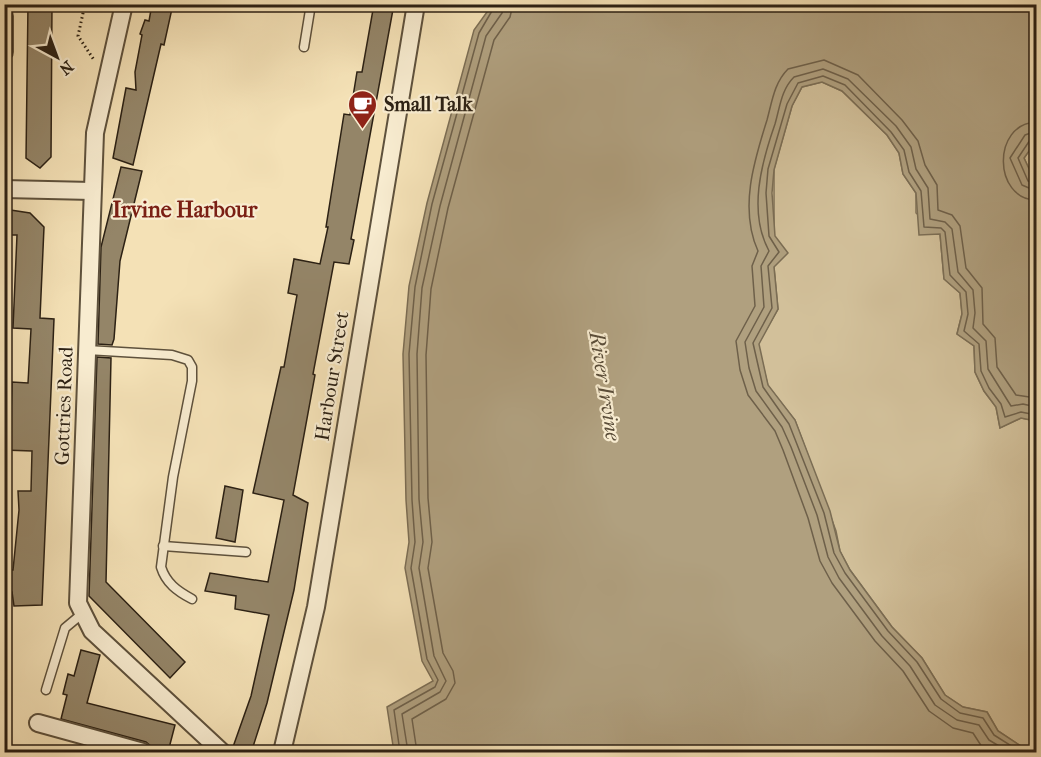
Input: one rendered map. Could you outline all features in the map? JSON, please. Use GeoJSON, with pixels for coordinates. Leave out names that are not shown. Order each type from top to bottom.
{"type":"FeatureCollection","features":[{"type":"Feature","properties":{"kind":"street","name":"Gottries Road"},"geometry":{"type":"LineString","coordinates":[[124,4],[94,133],[78,603],[92,631],[222,753]]}},
{"type":"Feature","properties":{"kind":"street","name":"Harbour Street"},"geometry":{"type":"LineString","coordinates":[[282,753],[316,607],[416,4]]}},
{"type":"Feature","properties":{"kind":"street"},"geometry":{"type":"LineString","coordinates":[[4,16],[4,52]]}},
{"type":"Feature","properties":{"kind":"street"},"geometry":{"type":"LineString","coordinates":[[4,189],[92,191]]}},
{"type":"Feature","properties":{"kind":"street"},"geometry":{"type":"LineString","coordinates":[[38,723],[143,753]]}},
{"type":"Feature","properties":{"kind":"lane"},"geometry":{"type":"LineString","coordinates":[[304,46],[311,4]]}},
{"type":"Feature","properties":{"kind":"lane"},"geometry":{"type":"LineString","coordinates":[[87,350],[171,356],[188,360],[192,366],[163,546],[164,575],[174,588],[192,599]]}},
{"type":"Feature","properties":{"kind":"lane"},"geometry":{"type":"LineString","coordinates":[[163,546],[246,552]]}},
{"type":"Feature","properties":{"kind":"lane"},"geometry":{"type":"LineString","coordinates":[[46,690],[65,628],[83,612]]}},
{"type":"Feature","properties":{"kind":"path"},"geometry":{"type":"LineString","coordinates":[[85,4],[78,36],[107,80]]}},
{"type":"Feature","properties":{"kind":"shaded area"},"geometry":{"type":"Polygon","coordinates":[[[822,82],[842,91],[887,135],[899,153],[903,174],[916,193],[916,213],[940,234],[944,279],[960,293],[962,314],[957,334],[974,346],[975,372],[984,391],[996,407],[1000,428],[1021,418],[1036,421],[1036,752],[1030,752],[998,731],[987,712],[963,707],[945,695],[922,658],[892,627],[850,570],[840,551],[836,531],[795,420],[768,386],[758,344],[778,309],[774,267],[774,169],[792,106],[802,87],[822,82]]]}},
{"type":"Feature","properties":{"kind":"shaded area"},"geometry":{"type":"Polygon","coordinates":[[[1036,141],[1036,178],[1033,178],[1024,158],[1036,141]]]}},
{"type":"Feature","properties":{"kind":"water","name":"River Irvine"},"geometry":{"type":"Polygon","coordinates":[[[492,5],[1036,5],[1036,141],[1024,158],[1033,177],[1036,178],[1036,421],[1021,418],[1000,428],[996,407],[984,391],[975,372],[974,346],[957,334],[962,314],[960,293],[944,279],[940,234],[919,235],[916,193],[903,174],[899,153],[887,135],[842,91],[822,82],[802,87],[792,106],[774,170],[772,193],[775,236],[788,253],[774,267],[778,309],[759,344],[768,385],[795,420],[830,511],[840,551],[850,570],[892,627],[922,658],[945,695],[963,707],[987,712],[998,731],[1030,752],[394,752],[387,707],[433,681],[422,661],[405,568],[409,542],[403,354],[409,286],[427,203],[474,30],[492,5]]]}},
{"type":"Feature","properties":{"kind":"building"},"geometry":{"type":"Polygon","coordinates":[[[28,4],[52,4],[51,157],[40,168],[26,158],[28,4]]]}},
{"type":"Feature","properties":{"kind":"building"},"geometry":{"type":"Polygon","coordinates":[[[152,4],[173,4],[164,45],[161,44],[133,165],[113,158],[126,88],[136,90],[135,72],[142,35],[140,34],[145,20],[149,21],[152,4]]]}},
{"type":"Feature","properties":{"kind":"building"},"geometry":{"type":"Polygon","coordinates":[[[374,4],[394,4],[351,239],[354,240],[349,264],[334,262],[313,374],[315,375],[293,495],[308,503],[294,590],[267,703],[251,753],[243,753],[233,747],[251,696],[269,615],[235,609],[236,596],[205,591],[210,573],[268,582],[284,500],[253,493],[281,367],[284,367],[297,295],[288,293],[294,259],[320,264],[328,227],[326,227],[344,114],[350,115],[357,72],[362,72],[374,4]]]}},
{"type":"Feature","properties":{"kind":"building"},"geometry":{"type":"Polygon","coordinates":[[[121,167],[142,171],[120,261],[114,339],[112,345],[98,344],[101,247],[121,167]]]}},
{"type":"Feature","properties":{"kind":"building"},"geometry":{"type":"Polygon","coordinates":[[[4,209],[30,213],[44,227],[40,318],[54,319],[42,605],[14,606],[12,592],[4,591],[4,570],[13,570],[19,510],[18,491],[31,491],[32,451],[4,450],[4,413],[11,413],[12,382],[28,383],[31,329],[13,328],[17,235],[4,235],[4,209]]]}},
{"type":"Feature","properties":{"kind":"building"},"geometry":{"type":"Polygon","coordinates":[[[97,357],[111,358],[106,582],[185,662],[170,678],[89,596],[97,357]]]}},
{"type":"Feature","properties":{"kind":"building"},"geometry":{"type":"Polygon","coordinates":[[[225,486],[243,490],[235,542],[216,538],[225,486]]]}},
{"type":"Feature","properties":{"kind":"building"},"geometry":{"type":"Polygon","coordinates":[[[81,650],[100,655],[87,703],[175,725],[168,752],[153,748],[146,742],[61,719],[67,695],[63,694],[68,674],[74,676],[81,650]]]}},
{"type":"Feature","properties":{"kind":"place","name":"Small Talk"},"geometry":{"type":"Point","coordinates":[363,130]}},
{"type":"Feature","properties":{"kind":"district","name":"Irvine Harbour"},"geometry":{"type":"Point","coordinates":[185,210]}}]}
